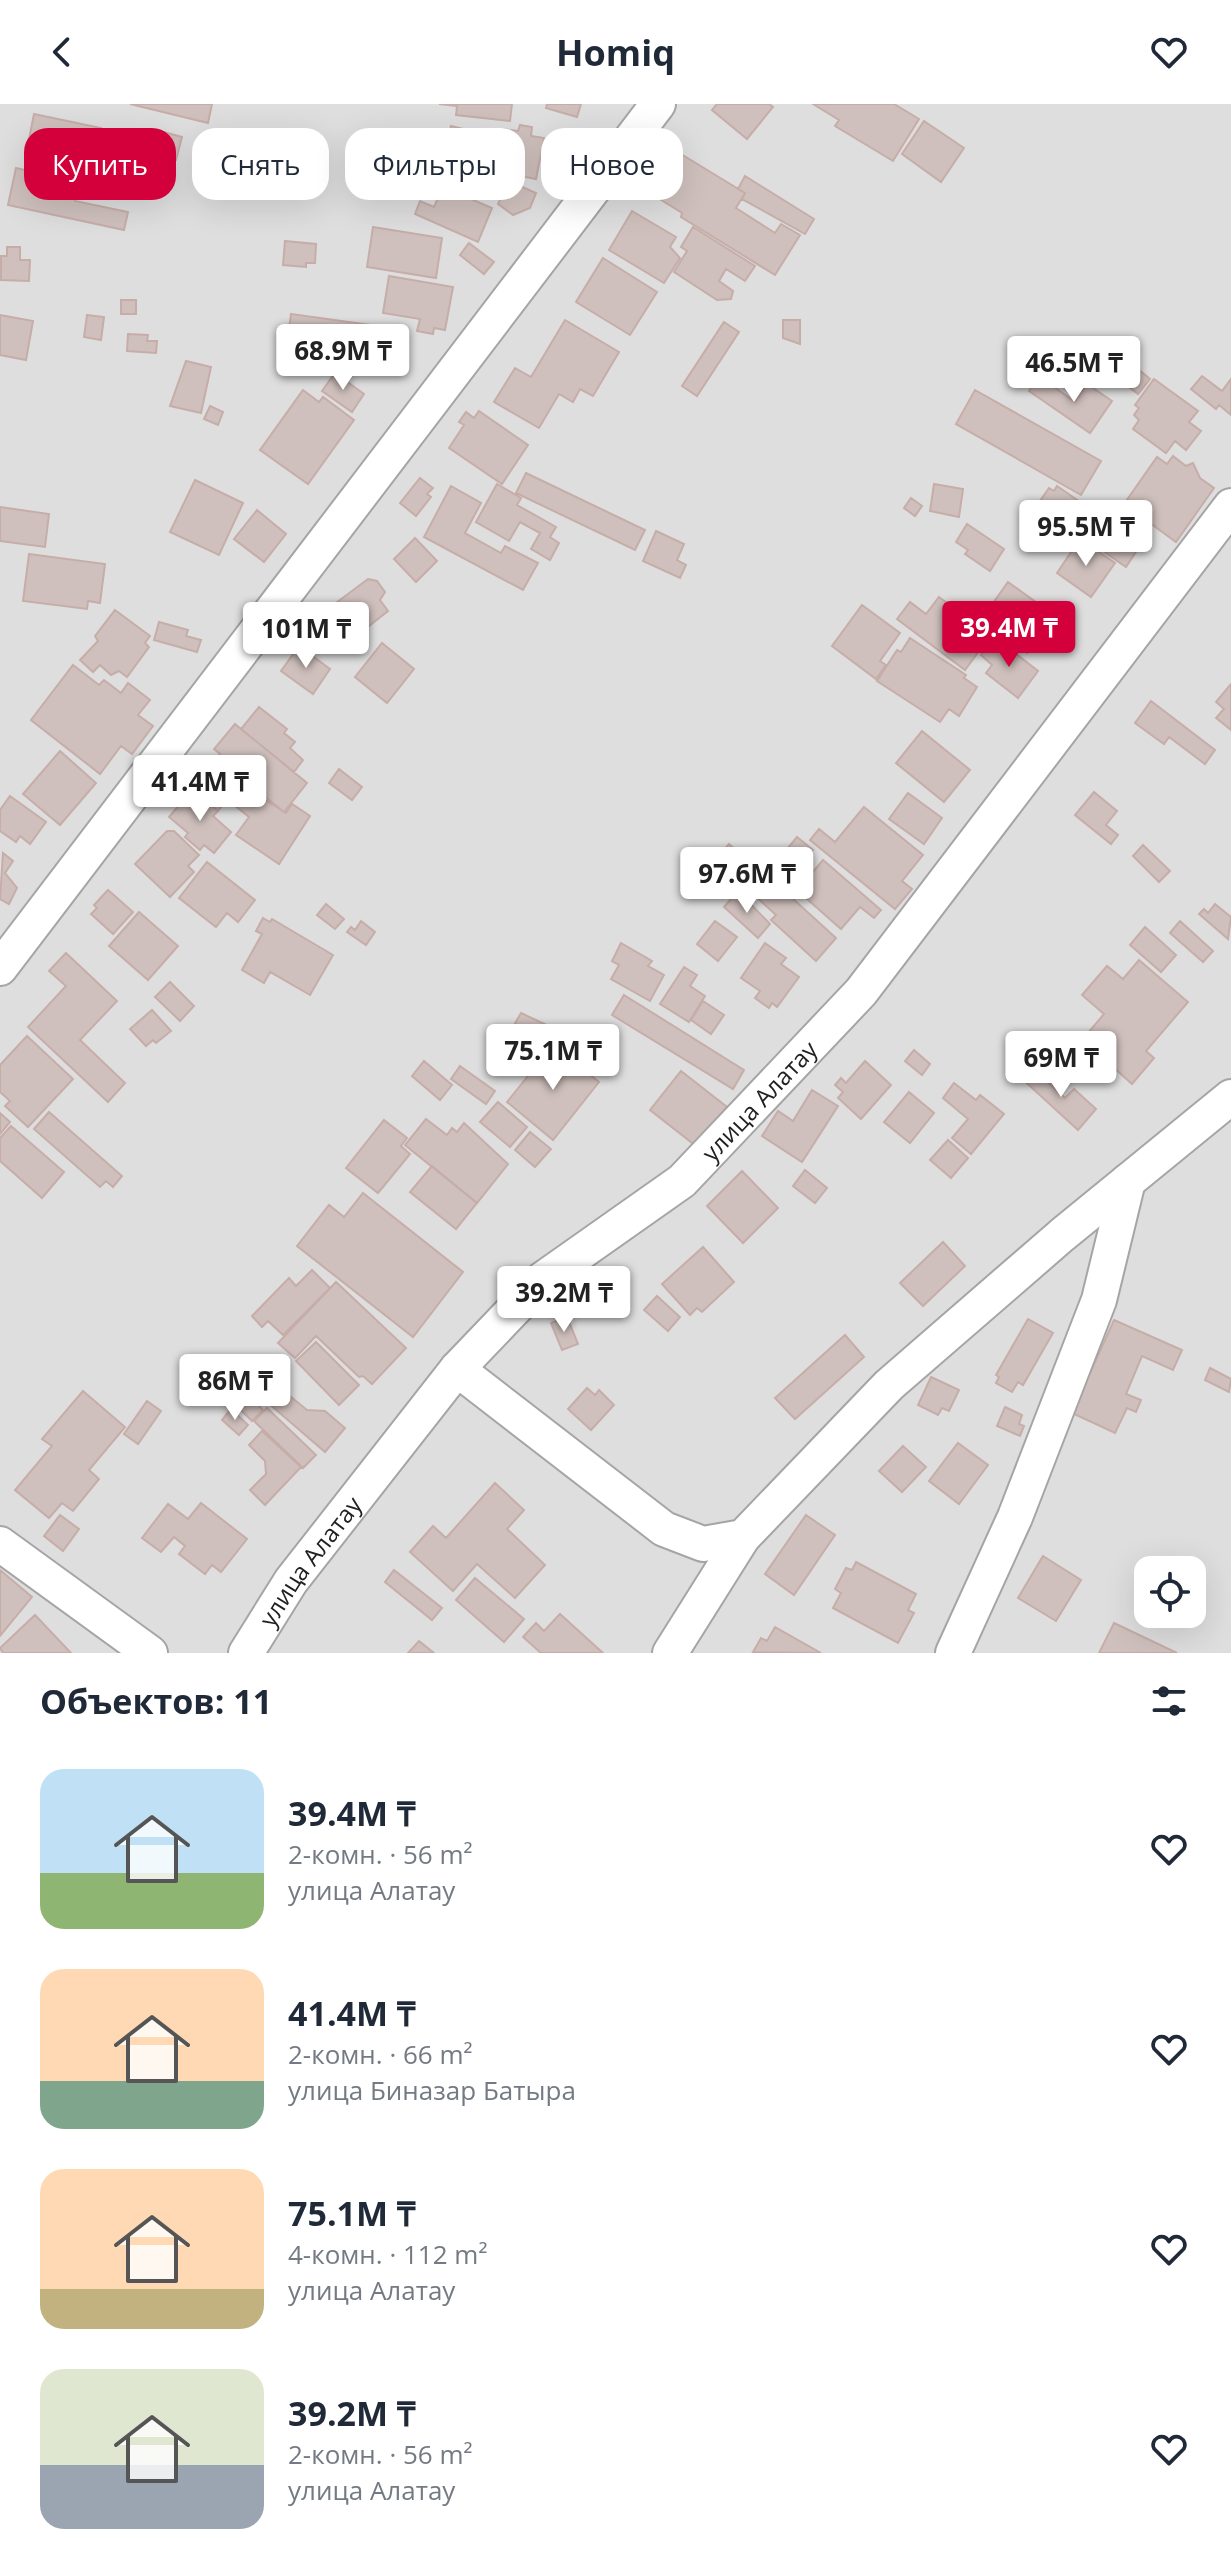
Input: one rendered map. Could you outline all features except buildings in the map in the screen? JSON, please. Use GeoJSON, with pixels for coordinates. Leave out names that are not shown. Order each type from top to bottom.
{"type":"FeatureCollection","features":[{"type":"Feature","properties":{"kind":"street"},"geometry":{"type":"LineString","coordinates":[[0,968],[658,104]]}},
{"type":"Feature","properties":{"kind":"street","name":"улица Алатау"},"geometry":{"type":"LineString","coordinates":[[246,1653],[291,1581],[457,1369],[543,1279],[682,1181],[861,992],[1231,506]]}},
{"type":"Feature","properties":{"kind":"street"},"geometry":{"type":"LineString","coordinates":[[670,1653],[743,1537],[889,1385],[1231,1097]]}},
{"type":"Feature","properties":{"kind":"street"},"geometry":{"type":"LineString","coordinates":[[953,1653],[1015,1517],[1099,1300],[1128,1181]]}},
{"type":"Feature","properties":{"kind":"street"},"geometry":{"type":"LineString","coordinates":[[457,1369],[664,1529],[703,1544],[743,1537]]}},
{"type":"Feature","properties":{"kind":"street"},"geometry":{"type":"LineString","coordinates":[[0,1544],[150,1653]]}},
{"type":"Feature","properties":{"kind":"shaded area"},"geometry":{"type":"Polygon","coordinates":[[[0,104],[1231,104],[1231,1653],[0,1653],[0,104]]]}}]}
